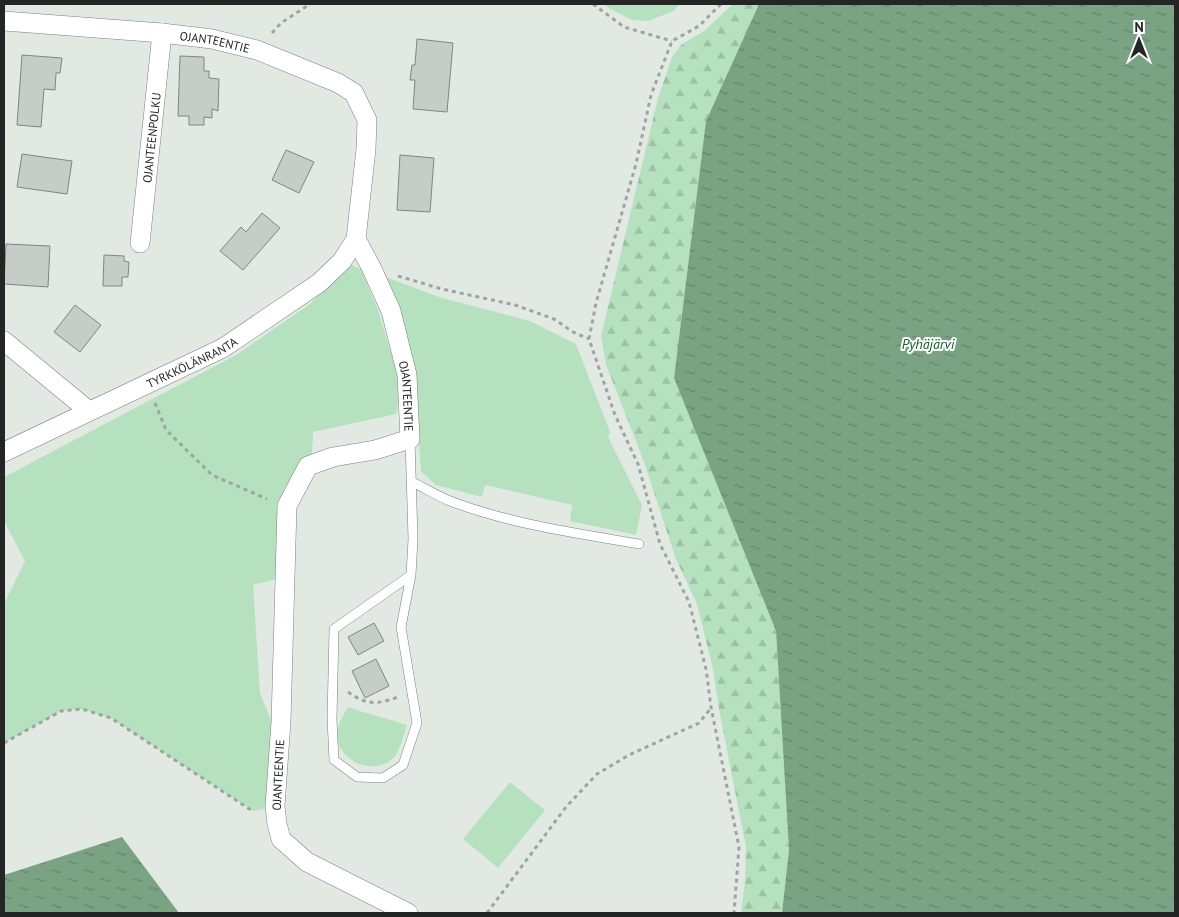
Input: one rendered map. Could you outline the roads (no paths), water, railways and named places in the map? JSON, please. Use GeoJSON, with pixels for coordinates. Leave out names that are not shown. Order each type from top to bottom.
{"type":"FeatureCollection","features":[{"type":"Feature","properties":{"kind":"street","name":"OJANTEENTIE"},"geometry":{"type":"LineString","coordinates":[[4,21],[162,33],[212,39],[257,50],[338,83],[354,93],[367,120],[366,149],[356,239],[391,311],[407,375],[410,439],[375,450],[333,457],[308,466],[287,506],[281,722],[275,806],[281,839],[307,862],[408,913]]}},
{"type":"Feature","properties":{"kind":"street","name":"OJANTEENPOLKU"},"geometry":{"type":"LineString","coordinates":[[140,242],[162,33]]}},
{"type":"Feature","properties":{"kind":"street","name":"TYRKKÖLÄNRANTA"},"geometry":{"type":"LineString","coordinates":[[4,452],[223,348],[319,283],[342,261],[356,239]]}},
{"type":"Feature","properties":{"kind":"street"},"geometry":{"type":"LineString","coordinates":[[4,341],[89,411]]}},
{"type":"Feature","properties":{"kind":"lane"},"geometry":{"type":"LineString","coordinates":[[410,439],[413,539],[411,575],[401,627],[417,723],[404,765],[383,778],[357,776],[334,760],[332,719],[334,629],[411,575]]}},
{"type":"Feature","properties":{"kind":"lane"},"geometry":{"type":"LineString","coordinates":[[412,482],[449,500],[486,513],[561,531],[639,544]]}},
{"type":"Feature","properties":{"kind":"water","name":"Pyhäjärvi"},"geometry":{"type":"Polygon","coordinates":[[[759,4],[1175,4],[1175,913],[782,913],[789,850],[776,631],[674,378],[706,121],[759,4]]]}},
{"type":"Feature","properties":{"kind":"water"},"geometry":{"type":"Polygon","coordinates":[[[122,837],[179,913],[4,913],[4,875],[122,837]]]}}]}
